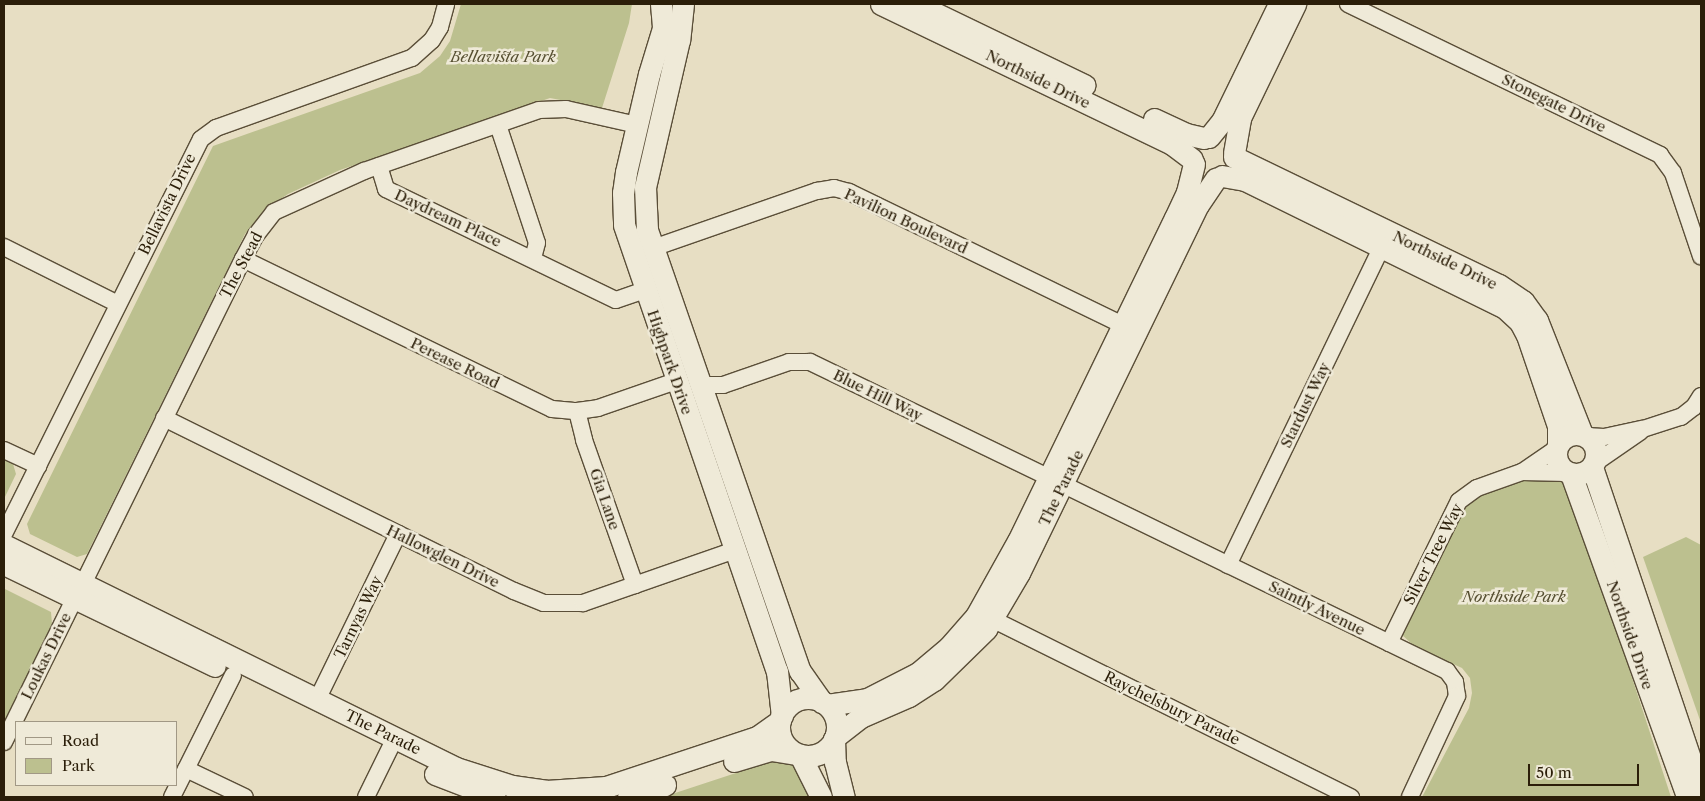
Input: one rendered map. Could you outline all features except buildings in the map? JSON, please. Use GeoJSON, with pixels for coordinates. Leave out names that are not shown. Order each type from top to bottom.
{"type":"FeatureCollection","features":[{"type":"Feature","properties":{"kind":"street","name":"Bellavista Drive"},"geometry":{"type":"LineString","coordinates":[[4,534],[195,147],[207,133],[412,58],[432,40],[440,27],[446,4]]}},
{"type":"Feature","properties":{"kind":"street","name":"Highpark Drive"},"geometry":{"type":"LineString","coordinates":[[661,4],[663,28],[626,172],[622,209],[627,237],[777,671],[781,718]]}},
{"type":"Feature","properties":{"kind":"street","name":"Highpark Drive"},"geometry":{"type":"LineString","coordinates":[[683,4],[679,40],[644,201],[647,230],[800,671],[825,704]]}},
{"type":"Feature","properties":{"kind":"street","name":"Northside Drive"},"geometry":{"type":"LineString","coordinates":[[881,4],[1172,144],[1193,162]]}},
{"type":"Feature","properties":{"kind":"street","name":"Northside Drive"},"geometry":{"type":"LineString","coordinates":[[916,4],[1165,125],[1206,138]]}},
{"type":"Feature","properties":{"kind":"street"},"geometry":{"type":"LineString","coordinates":[[1279,4],[1222,121],[1206,138],[1196,145],[1193,162],[1202,175],[1219,177],[1231,168],[1240,118],[1295,4]]}},
{"type":"Feature","properties":{"kind":"street","name":"Stonegate Drive"},"geometry":{"type":"LineString","coordinates":[[1348,4],[1660,155],[1673,173],[1698,235],[1701,256]]}},
{"type":"Feature","properties":{"kind":"street","name":"The Stead"},"geometry":{"type":"LineString","coordinates":[[79,591],[243,259],[256,235],[274,212],[323,188],[379,166],[539,110],[558,108],[637,125]]}},
{"type":"Feature","properties":{"kind":"street"},"geometry":{"type":"LineString","coordinates":[[498,124],[537,243],[533,258]]}},
{"type":"Feature","properties":{"kind":"street"},"geometry":{"type":"LineString","coordinates":[[1206,138],[1225,140],[1234,155]]}},
{"type":"Feature","properties":{"kind":"street","name":"Northside Drive"},"geometry":{"type":"LineString","coordinates":[[1234,155],[1495,301],[1520,322],[1558,426],[1558,446]]}},
{"type":"Feature","properties":{"kind":"street","name":"The Parade"},"geometry":{"type":"LineString","coordinates":[[1130,328],[1187,192],[1193,162]]}},
{"type":"Feature","properties":{"kind":"street","name":"Daydream Place"},"geometry":{"type":"LineString","coordinates":[[379,166],[386,189],[533,258],[616,300],[645,290]]}},
{"type":"Feature","properties":{"kind":"street","name":"Northside Drive"},"geometry":{"type":"LineString","coordinates":[[1219,177],[1245,180],[1498,286],[1523,301],[1537,320],[1584,435]]}},
{"type":"Feature","properties":{"kind":"street","name":"The Parade"},"geometry":{"type":"LineString","coordinates":[[825,704],[858,702],[898,685],[934,661],[964,633],[997,582],[1055,481],[1130,328],[1198,205],[1219,177]]}},
{"type":"Feature","properties":{"kind":"street","name":"Pavilion Boulevard"},"geometry":{"type":"LineString","coordinates":[[653,248],[817,191],[834,188],[849,192],[1130,328]]}},
{"type":"Feature","properties":{"kind":"street","name":"Stardust Way"},"geometry":{"type":"LineString","coordinates":[[1228,565],[1385,239]]}},
{"type":"Feature","properties":{"kind":"street"},"geometry":{"type":"LineString","coordinates":[[4,247],[118,304]]}},
{"type":"Feature","properties":{"kind":"street","name":"Perease Road"},"geometry":{"type":"LineString","coordinates":[[243,259],[540,405],[577,411],[598,408],[676,381]]}},
{"type":"Feature","properties":{"kind":"street","name":"Blue Hill Way"},"geometry":{"type":"LineString","coordinates":[[701,385],[724,385],[789,362],[810,362],[1055,481]]}},
{"type":"Feature","properties":{"kind":"street"},"geometry":{"type":"LineString","coordinates":[[1643,429],[1593,465],[1585,473],[1569,473],[1556,459],[1558,446],[1568,435],[1604,437],[1643,429],[1681,417],[1694,407],[1701,396]]}},
{"type":"Feature","properties":{"kind":"street","name":"Gia Lane"},"geometry":{"type":"LineString","coordinates":[[577,411],[584,440],[635,585]]}},
{"type":"Feature","properties":{"kind":"street","name":"Hallowglen Drive"},"geometry":{"type":"LineString","coordinates":[[164,418],[398,534],[544,603],[583,603],[735,550]]}},
{"type":"Feature","properties":{"kind":"street"},"geometry":{"type":"LineString","coordinates":[[1584,435],[1596,448],[1593,465]]}},
{"type":"Feature","properties":{"kind":"street","name":"Silver Tree Way"},"geometry":{"type":"LineString","coordinates":[[1389,643],[1458,501],[1477,488],[1522,472],[1558,446]]}},
{"type":"Feature","properties":{"kind":"street"},"geometry":{"type":"LineString","coordinates":[[4,450],[38,466]]}},
{"type":"Feature","properties":{"kind":"street","name":"Northside Drive"},"geometry":{"type":"LineString","coordinates":[[1593,465],[1701,792]]}},
{"type":"Feature","properties":{"kind":"street","name":"Silver Tree Way"},"geometry":{"type":"LineString","coordinates":[[1522,472],[1569,473]]}},
{"type":"Feature","properties":{"kind":"street","name":"Northside Drive"},"geometry":{"type":"LineString","coordinates":[[1569,473],[1687,797]]}},
{"type":"Feature","properties":{"kind":"street","name":"The Parade"},"geometry":{"type":"LineString","coordinates":[[835,738],[861,717],[909,696],[934,680],[975,642],[992,619],[1019,574],[1055,481]]}},
{"type":"Feature","properties":{"kind":"street","name":"Saintly Avenue"},"geometry":{"type":"LineString","coordinates":[[1055,481],[1447,671],[1457,690],[1451,714],[1410,797]]}},
{"type":"Feature","properties":{"kind":"street","name":"Tarnyas Way"},"geometry":{"type":"LineString","coordinates":[[317,700],[398,534]]}},
{"type":"Feature","properties":{"kind":"street","name":"The Parade"},"geometry":{"type":"LineString","coordinates":[[4,545],[79,591],[232,674],[392,745],[512,786],[562,791],[623,793],[760,752],[779,750],[798,754]]}},
{"type":"Feature","properties":{"kind":"street","name":"The Parade"},"geometry":{"type":"LineString","coordinates":[[4,564],[79,591],[317,700],[451,782],[495,797]]}},
{"type":"Feature","properties":{"kind":"street","name":"Loukas Drive"},"geometry":{"type":"LineString","coordinates":[[4,742],[79,591]]}},
{"type":"Feature","properties":{"kind":"street","name":"Raychelsbury Parade"},"geometry":{"type":"LineString","coordinates":[[992,619],[1319,790],[1351,797]]}},
{"type":"Feature","properties":{"kind":"street"},"geometry":{"type":"LineString","coordinates":[[178,785],[232,674]]}},
{"type":"Feature","properties":{"kind":"street"},"geometry":{"type":"LineString","coordinates":[[821,797],[798,754],[782,740],[781,718],[794,702],[813,698],[825,704],[836,720],[835,762],[844,797]]}},
{"type":"Feature","properties":{"kind":"street","name":"The Parade"},"geometry":{"type":"LineString","coordinates":[[623,793],[757,737],[781,718]]}},
{"type":"Feature","properties":{"kind":"street"},"geometry":{"type":"LineString","coordinates":[[798,754],[816,755],[835,738]]}},
{"type":"Feature","properties":{"kind":"street"},"geometry":{"type":"LineString","coordinates":[[366,797],[392,745]]}},
{"type":"Feature","properties":{"kind":"street"},"geometry":{"type":"LineString","coordinates":[[186,768],[245,797]]}},
{"type":"Feature","properties":{"kind":"green space","name":"Bellavista Park"},"geometry":{"type":"Polygon","coordinates":[[[461,4],[632,4],[629,23],[602,108],[550,98],[340,170],[288,194],[266,209],[245,234],[87,554],[77,557],[30,534],[27,524],[213,146],[420,73],[440,56],[450,41],[461,4]]]}},
{"type":"Feature","properties":{"kind":"green space"},"geometry":{"type":"Polygon","coordinates":[[[4,460],[13,464],[16,474],[4,499],[4,460]]]}},
{"type":"Feature","properties":{"kind":"green space","name":"Northside Park"},"geometry":{"type":"Polygon","coordinates":[[[1531,476],[1563,479],[1574,500],[1671,797],[1422,797],[1469,708],[1472,693],[1470,678],[1462,668],[1414,646],[1400,633],[1459,508],[1474,493],[1531,476]]]}},
{"type":"Feature","properties":{"kind":"green space"},"geometry":{"type":"Polygon","coordinates":[[[1686,537],[1701,545],[1701,723],[1643,557],[1686,537]]]}},
{"type":"Feature","properties":{"kind":"green space"},"geometry":{"type":"Polygon","coordinates":[[[5,589],[51,612],[52,624],[4,722],[5,589]]]}},
{"type":"Feature","properties":{"kind":"green space"},"geometry":{"type":"Polygon","coordinates":[[[765,760],[788,760],[797,766],[810,788],[808,797],[663,797],[742,771],[747,764],[765,760]]]}}]}
